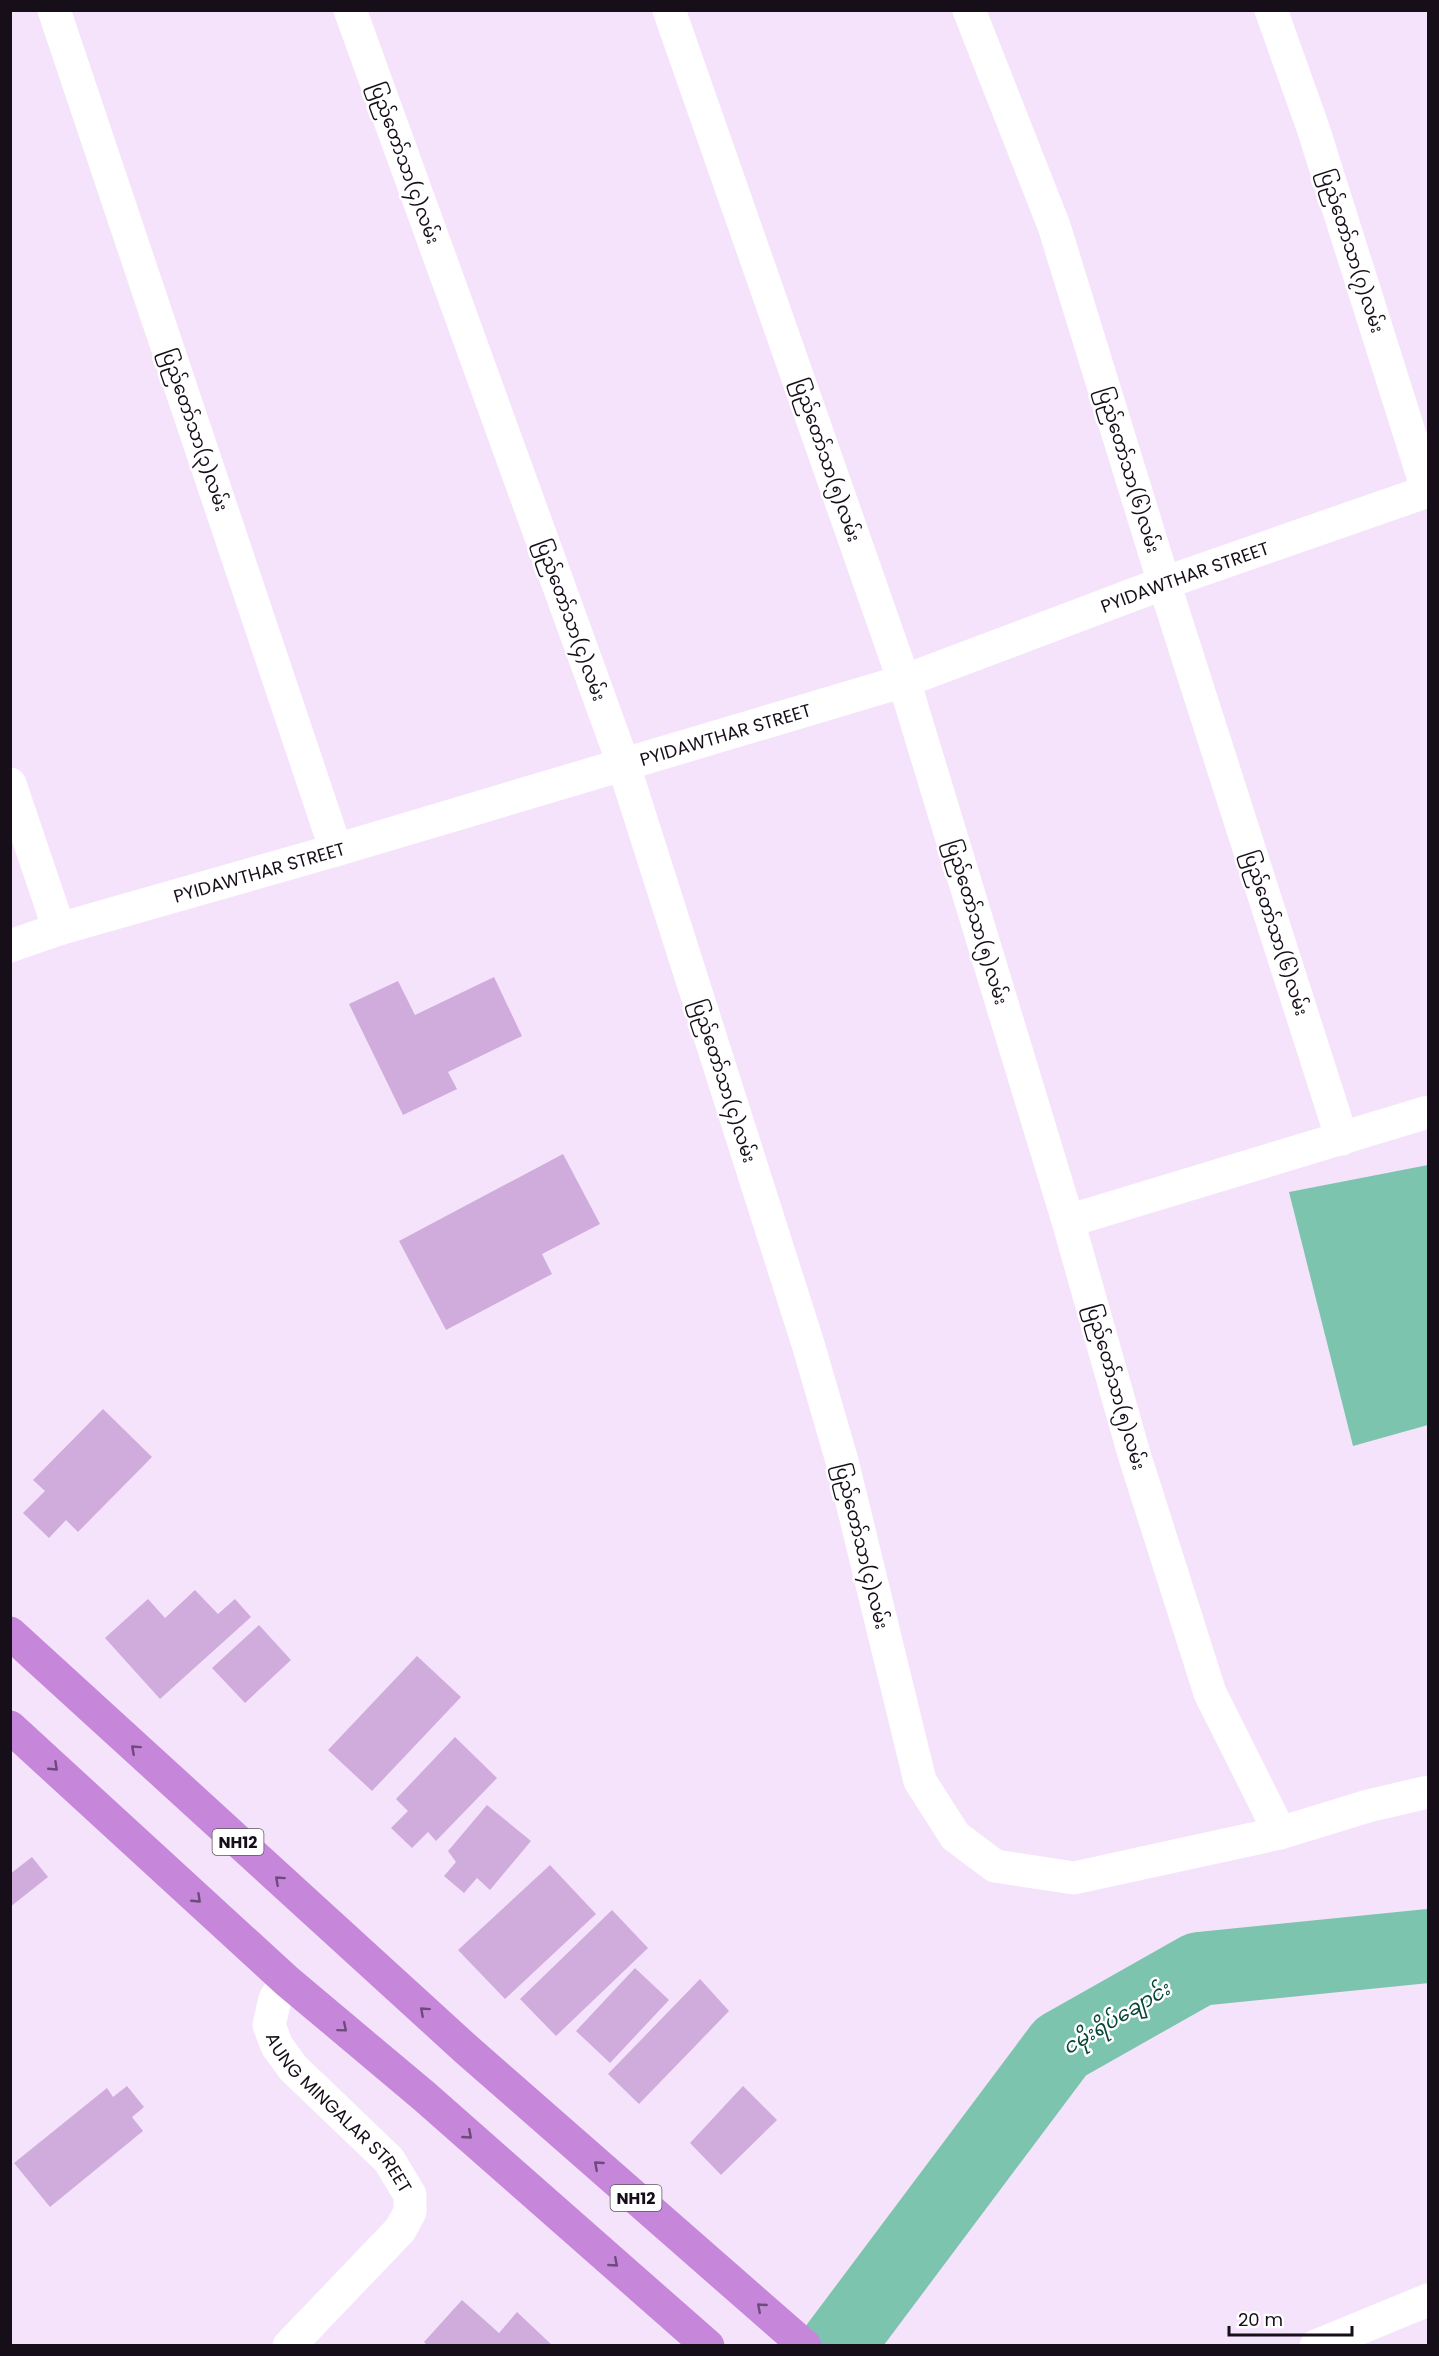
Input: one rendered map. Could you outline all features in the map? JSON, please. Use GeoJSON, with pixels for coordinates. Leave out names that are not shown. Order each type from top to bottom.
{"type":"FeatureCollection","features":[{"type":"Feature","properties":{"kind":"highway","name":"NH12"},"geometry":{"type":"LineString","coordinates":[[10,1633],[467,2050],[805,2346]]}},
{"type":"Feature","properties":{"kind":"highway"},"geometry":{"type":"LineString","coordinates":[[10,1727],[287,1981],[424,2096],[708,2346]]}},
{"type":"Feature","properties":{"kind":"street","name":"ပြည်တော်သာ(၃)လမ်း"},"geometry":{"type":"LineString","coordinates":[[54,10],[336,850]]}},
{"type":"Feature","properties":{"kind":"street","name":"ပြည်တော်သာ(၄)လမ်း"},"geometry":{"type":"LineString","coordinates":[[350,10],[623,764],[808,1344],[842,1461],[920,1780],[955,1836],[995,1866],[1074,1878],[1280,1833],[1368,1806],[1428,1792]]}},
{"type":"Feature","properties":{"kind":"street","name":"ပြည်တော်သာ(၅)လမ်း"},"geometry":{"type":"LineString","coordinates":[[669,10],[904,681],[1068,1221],[1134,1454],[1210,1694],[1280,1833]]}},
{"type":"Feature","properties":{"kind":"street","name":"ပြည်တော်သာ(၆)လမ်း"},"geometry":{"type":"LineString","coordinates":[[969,10],[1054,226],[1164,583],[1342,1139]]}},
{"type":"Feature","properties":{"kind":"street","name":"ပြည်တော်သာ(၇)လမ်း"},"geometry":{"type":"LineString","coordinates":[[1271,10],[1313,128],[1428,491]]}},
{"type":"Feature","properties":{"kind":"street","name":"PYIDAWTHAR STREET"},"geometry":{"type":"LineString","coordinates":[[10,946],[59,929],[336,850],[904,681],[1164,583],[1428,491]]}},
{"type":"Feature","properties":{"kind":"street"},"geometry":{"type":"LineString","coordinates":[[10,784],[59,929]]}},
{"type":"Feature","properties":{"kind":"street"},"geometry":{"type":"LineString","coordinates":[[1068,1221],[1428,1112]]}},
{"type":"Feature","properties":{"kind":"street","name":"AUNG MINGALAR STREET"},"geometry":{"type":"LineString","coordinates":[[287,1981],[275,1999],[269,2025],[277,2046],[293,2068],[389,2160],[410,2195],[410,2212],[400,2230],[289,2346]]}},
{"type":"Feature","properties":{"kind":"street"},"geometry":{"type":"LineString","coordinates":[[1330,2343],[1428,2300]]}},
{"type":"Feature","properties":{"kind":"shaded area"},"geometry":{"type":"Polygon","coordinates":[[[1428,1165],[1428,1425],[1353,1446],[1289,1192],[1428,1165]]]}},
{"type":"Feature","properties":{"kind":"building"},"geometry":{"type":"Polygon","coordinates":[[[494,977],[522,1036],[448,1072],[457,1089],[403,1115],[349,1004],[398,981],[415,1015],[494,977]]]}},
{"type":"Feature","properties":{"kind":"building"},"geometry":{"type":"Polygon","coordinates":[[[563,1154],[600,1224],[542,1254],[552,1274],[446,1330],[399,1241],[563,1154]]]}},
{"type":"Feature","properties":{"kind":"building"},"geometry":{"type":"Polygon","coordinates":[[[103,1409],[152,1457],[78,1532],[66,1520],[49,1538],[23,1513],[45,1491],[33,1480],[103,1409]]]}},
{"type":"Feature","properties":{"kind":"building"},"geometry":{"type":"Polygon","coordinates":[[[195,1590],[218,1614],[235,1599],[251,1617],[160,1699],[105,1638],[148,1599],[165,1618],[195,1590]]]}},
{"type":"Feature","properties":{"kind":"building"},"geometry":{"type":"Polygon","coordinates":[[[259,1625],[291,1660],[245,1703],[212,1668],[259,1625]]]}},
{"type":"Feature","properties":{"kind":"building"},"geometry":{"type":"Polygon","coordinates":[[[417,1656],[461,1697],[372,1791],[328,1750],[417,1656]]]}},
{"type":"Feature","properties":{"kind":"building"},"geometry":{"type":"Polygon","coordinates":[[[455,1737],[497,1778],[436,1841],[428,1832],[412,1848],[391,1828],[408,1811],[396,1799],[455,1737]]]}},
{"type":"Feature","properties":{"kind":"building"},"geometry":{"type":"Polygon","coordinates":[[[487,1805],[531,1841],[490,1890],[477,1878],[464,1893],[444,1876],[456,1862],[448,1851],[487,1805]]]}},
{"type":"Feature","properties":{"kind":"building"},"geometry":{"type":"Polygon","coordinates":[[[32,1857],[48,1877],[10,1907],[10,1874],[32,1857]]]}},
{"type":"Feature","properties":{"kind":"building"},"geometry":{"type":"Polygon","coordinates":[[[550,1865],[596,1914],[505,1999],[458,1950],[550,1865]]]}},
{"type":"Feature","properties":{"kind":"building"},"geometry":{"type":"Polygon","coordinates":[[[612,1910],[648,1948],[556,2036],[520,1999],[612,1910]]]}},
{"type":"Feature","properties":{"kind":"building"},"geometry":{"type":"Polygon","coordinates":[[[635,1968],[669,2000],[610,2063],[576,2031],[635,1968]]]}},
{"type":"Feature","properties":{"kind":"building"},"geometry":{"type":"Polygon","coordinates":[[[700,1979],[729,2011],[639,2104],[608,2074],[700,1979]]]}},
{"type":"Feature","properties":{"kind":"building"},"geometry":{"type":"Polygon","coordinates":[[[127,2086],[144,2107],[132,2117],[143,2131],[50,2207],[14,2163],[107,2088],[113,2097],[127,2086]]]}},
{"type":"Feature","properties":{"kind":"building"},"geometry":{"type":"Polygon","coordinates":[[[743,2086],[777,2120],[721,2175],[690,2143],[743,2086]]]}},
{"type":"Feature","properties":{"kind":"building"},"geometry":{"type":"Polygon","coordinates":[[[462,2300],[499,2333],[517,2312],[553,2346],[428,2346],[424,2342],[462,2300]]]}},
{"type":"Feature","properties":{"kind":"waterway","name":"ငမိုးရိပ်ချောင်း"},"geometry":{"type":"LineString","coordinates":[[837,2346],[1061,2047],[1199,1969],[1428,1946]]}}]}
